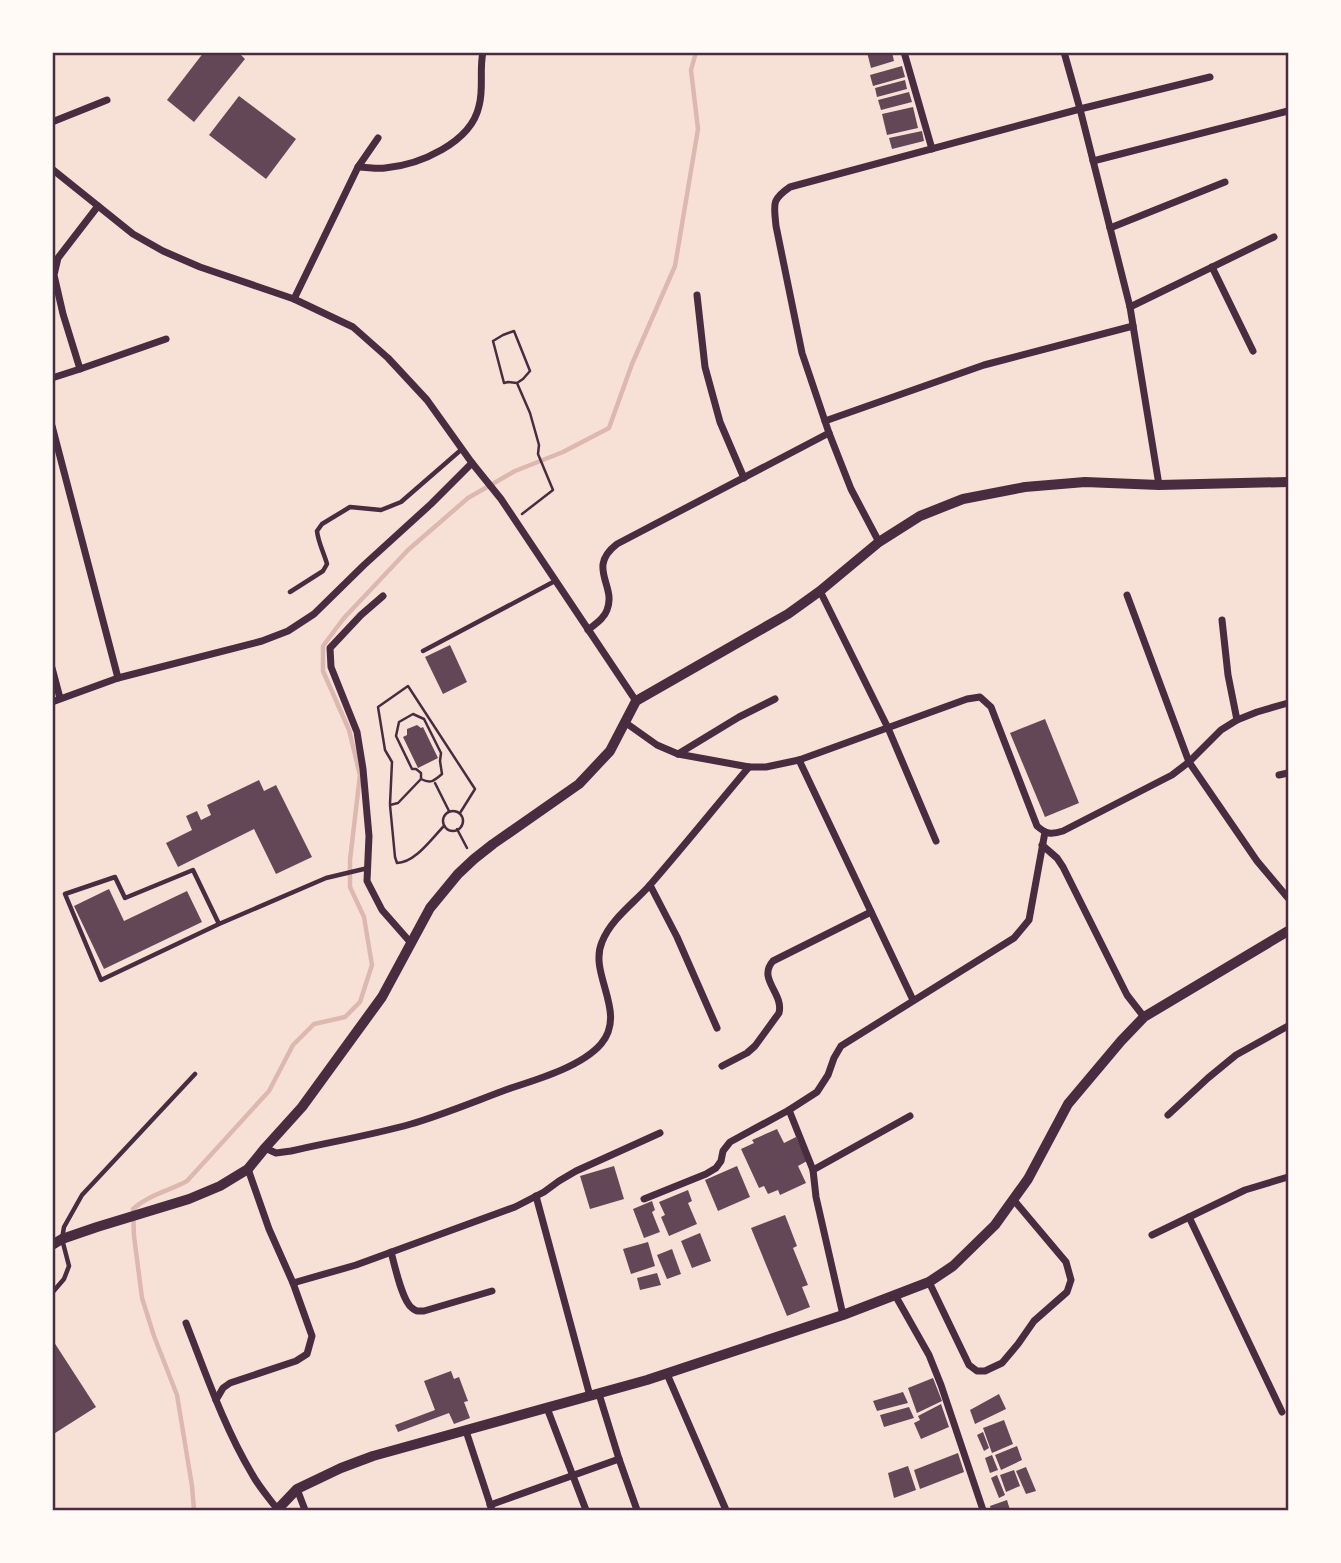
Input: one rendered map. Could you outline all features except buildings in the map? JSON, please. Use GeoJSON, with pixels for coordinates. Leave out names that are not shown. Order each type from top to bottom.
{"type":"FeatureCollection","features":[{"type":"Feature","properties":{"kind":"street"},"geometry":{"type":"LineString","coordinates":[[358,167],[385,168],[403,164],[428,156],[457,141],[471,126],[479,108],[483,52]]}},
{"type":"Feature","properties":{"kind":"street"},"geometry":{"type":"LineString","coordinates":[[904,52],[932,149]]}},
{"type":"Feature","properties":{"kind":"street"},"geometry":{"type":"LineString","coordinates":[[1064,52],[1130,307],[1158,485]]}},
{"type":"Feature","properties":{"kind":"street"},"geometry":{"type":"LineString","coordinates":[[879,542],[851,489],[802,353],[776,226],[774,205],[778,195],[790,187],[1210,77]]}},
{"type":"Feature","properties":{"kind":"street"},"geometry":{"type":"LineString","coordinates":[[52,122],[107,100]]}},
{"type":"Feature","properties":{"kind":"street"},"geometry":{"type":"LineString","coordinates":[[1093,161],[1289,111]]}},
{"type":"Feature","properties":{"kind":"street"},"geometry":{"type":"LineString","coordinates":[[293,299],[358,167],[378,138]]}},
{"type":"Feature","properties":{"kind":"street"},"geometry":{"type":"LineString","coordinates":[[52,169],[133,234],[163,251],[200,267],[293,299],[353,327],[388,358],[427,400],[501,499],[636,701]]}},
{"type":"Feature","properties":{"kind":"street"},"geometry":{"type":"LineString","coordinates":[[1110,228],[1225,182]]}},
{"type":"Feature","properties":{"kind":"street"},"geometry":{"type":"LineString","coordinates":[[80,369],[54,275],[58,258],[98,206]]}},
{"type":"Feature","properties":{"kind":"street"},"geometry":{"type":"LineString","coordinates":[[1130,307],[1274,237]]}},
{"type":"Feature","properties":{"kind":"street"},"geometry":{"type":"LineString","coordinates":[[1212,267],[1253,351]]}},
{"type":"Feature","properties":{"kind":"street"},"geometry":{"type":"LineString","coordinates":[[697,295],[705,367],[720,422],[744,478]]}},
{"type":"Feature","properties":{"kind":"street"},"geometry":{"type":"LineString","coordinates":[[825,421],[984,365],[1133,326]]}},
{"type":"Feature","properties":{"kind":"street"},"geometry":{"type":"LineString","coordinates":[[52,379],[166,339]]}},
{"type":"Feature","properties":{"kind":"street"},"geometry":{"type":"LineString","coordinates":[[52,426],[118,678]]}},
{"type":"Feature","properties":{"kind":"street"},"geometry":{"type":"LineString","coordinates":[[588,630],[607,610],[609,601],[602,564],[607,552],[617,544],[829,433]]}},
{"type":"Feature","properties":{"kind":"street"},"geometry":{"type":"LineString","coordinates":[[52,668],[56,700],[118,678],[262,641],[288,631],[314,614],[472,463]]}},
{"type":"Feature","properties":{"kind":"street"},"geometry":{"type":"LineString","coordinates":[[57,1242],[189,1199],[220,1186],[248,1169],[302,1107],[382,998],[430,908],[442,892],[474,859],[579,784],[610,751],[636,701],[788,614],[879,542],[920,516],[963,499],[1025,487],[1085,482],[1158,485],[1289,482]]}},
{"type":"Feature","properties":{"kind":"street"},"geometry":{"type":"LineString","coordinates":[[820,591],[888,728],[936,841]]}},
{"type":"Feature","properties":{"kind":"street"},"geometry":{"type":"LineString","coordinates":[[1127,595],[1189,762],[1257,861],[1289,898]]}},
{"type":"Feature","properties":{"kind":"street"},"geometry":{"type":"LineString","coordinates":[[383,596],[330,648],[331,667],[357,732],[369,836],[364,869],[367,881],[382,911],[411,943]]}},
{"type":"Feature","properties":{"kind":"street"},"geometry":{"type":"LineString","coordinates":[[1222,620],[1228,675],[1237,720]]}},
{"type":"Feature","properties":{"kind":"street"},"geometry":{"type":"LineString","coordinates":[[626,723],[657,745],[678,754],[749,767],[766,767],[799,760],[967,699],[980,697],[991,707],[1037,825],[1045,832],[1053,834],[1172,775],[1237,720],[1289,703]]}},
{"type":"Feature","properties":{"kind":"street"},"geometry":{"type":"LineString","coordinates":[[678,754],[775,699]]}},
{"type":"Feature","properties":{"kind":"street"},"geometry":{"type":"LineString","coordinates":[[799,760],[913,1000]]}},
{"type":"Feature","properties":{"kind":"street"},"geometry":{"type":"LineString","coordinates":[[265,1148],[276,1153],[410,1124],[537,1079],[576,1062],[599,1046],[610,1026],[609,999],[598,958],[607,930],[650,885],[749,767]]}},
{"type":"Feature","properties":{"kind":"street"},"geometry":{"type":"LineString","coordinates":[[1279,775],[1289,773]]}},
{"type":"Feature","properties":{"kind":"street"},"geometry":{"type":"LineString","coordinates":[[644,1199],[716,1168],[730,1142],[817,1092],[841,1046],[1014,938],[1029,920],[1045,832]]}},
{"type":"Feature","properties":{"kind":"street"},"geometry":{"type":"LineString","coordinates":[[1042,845],[1063,867],[1127,995],[1144,1017]]}},
{"type":"Feature","properties":{"kind":"street"},"geometry":{"type":"LineString","coordinates":[[650,885],[677,937],[717,1028]]}},
{"type":"Feature","properties":{"kind":"street"},"geometry":{"type":"LineString","coordinates":[[722,1066],[755,1046],[779,1013],[779,1000],[767,973],[773,961],[871,912]]}},
{"type":"Feature","properties":{"kind":"street"},"geometry":{"type":"LineString","coordinates":[[186,1323],[216,1400],[252,1475],[277,1510],[297,1489],[373,1456],[667,1374],[843,1315],[929,1282],[953,1266],[995,1225],[1028,1179],[1068,1104],[1144,1017],[1289,931]]}},
{"type":"Feature","properties":{"kind":"street"},"geometry":{"type":"LineString","coordinates":[[1168,1115],[1236,1055],[1289,1026]]}},
{"type":"Feature","properties":{"kind":"street"},"geometry":{"type":"LineString","coordinates":[[789,1110],[813,1170],[816,1197],[843,1315]]}},
{"type":"Feature","properties":{"kind":"street"},"geometry":{"type":"LineString","coordinates":[[813,1170],[910,1116]]}},
{"type":"Feature","properties":{"kind":"street"},"geometry":{"type":"LineString","coordinates":[[293,1283],[356,1265],[515,1207],[576,1171],[660,1133]]}},
{"type":"Feature","properties":{"kind":"street"},"geometry":{"type":"LineString","coordinates":[[216,1400],[223,1388],[230,1383],[296,1362],[307,1354],[312,1336],[248,1169]]}},
{"type":"Feature","properties":{"kind":"street"},"geometry":{"type":"LineString","coordinates":[[1152,1235],[1245,1190],[1289,1177]]}},
{"type":"Feature","properties":{"kind":"street"},"geometry":{"type":"LineString","coordinates":[[536,1196],[595,1395],[636,1510]]}},
{"type":"Feature","properties":{"kind":"street"},"geometry":{"type":"LineString","coordinates":[[929,1282],[969,1365],[976,1371],[985,1371],[1002,1363],[1034,1321],[1067,1292],[1071,1280],[1066,1262],[1013,1199]]}},
{"type":"Feature","properties":{"kind":"street"},"geometry":{"type":"LineString","coordinates":[[1189,1217],[1282,1412]]}},
{"type":"Feature","properties":{"kind":"street"},"geometry":{"type":"LineString","coordinates":[[391,1252],[404,1294],[410,1307],[416,1311],[492,1291]]}},
{"type":"Feature","properties":{"kind":"street"},"geometry":{"type":"LineString","coordinates":[[895,1295],[929,1355],[983,1510]]}},
{"type":"Feature","properties":{"kind":"street"},"geometry":{"type":"LineString","coordinates":[[667,1374],[726,1510]]}},
{"type":"Feature","properties":{"kind":"street"},"geometry":{"type":"LineString","coordinates":[[547,1408],[586,1510]]}},
{"type":"Feature","properties":{"kind":"street"},"geometry":{"type":"LineString","coordinates":[[466,1431],[491,1508],[619,1459]]}},
{"type":"Feature","properties":{"kind":"street"},"geometry":{"type":"LineString","coordinates":[[297,1489],[305,1510]]}},
{"type":"Feature","properties":{"kind":"lane"},"geometry":{"type":"LineString","coordinates":[[290,593],[323,571],[327,564],[317,531],[322,524],[350,508],[381,510],[401,502],[463,449]]}},
{"type":"Feature","properties":{"kind":"lane"},"geometry":{"type":"LineString","coordinates":[[423,651],[555,580]]}},
{"type":"Feature","properties":{"kind":"lane"},"geometry":{"type":"LineString","coordinates":[[219,923],[193,870],[125,898],[115,877],[65,894],[101,979],[219,923],[325,879],[364,869]]}},
{"type":"Feature","properties":{"kind":"lane"},"geometry":{"type":"LineString","coordinates":[[52,1293],[64,1279],[69,1266],[57,1242],[82,1195],[195,1074]]}},
{"type":"Feature","properties":{"kind":"path"},"geometry":{"type":"LineString","coordinates":[[514,331],[530,371],[517,383],[504,383],[493,341],[514,331]]}},
{"type":"Feature","properties":{"kind":"path"},"geometry":{"type":"LineString","coordinates":[[515,519],[553,490],[538,454],[539,445],[530,413],[517,383]]}},
{"type":"Feature","properties":{"kind":"path"},"geometry":{"type":"LineString","coordinates":[[444,826],[411,860],[397,863],[390,805],[392,762],[385,750],[378,707],[408,686],[475,789],[460,813]]}},
{"type":"Feature","properties":{"kind":"path"},"geometry":{"type":"LineString","coordinates":[[390,805],[398,803],[421,779],[421,773],[412,769],[396,736],[400,722],[414,714],[424,719],[441,753],[442,774],[434,782]]}},
{"type":"Feature","properties":{"kind":"path"},"geometry":{"type":"LineString","coordinates":[[421,779],[434,782]]}},
{"type":"Feature","properties":{"kind":"path"},"geometry":{"type":"LineString","coordinates":[[434,782],[449,811]]}},
{"type":"Feature","properties":{"kind":"path"},"geometry":{"type":"LineString","coordinates":[[444,826],[451,830],[462,825],[460,813],[449,811]]}},
{"type":"Feature","properties":{"kind":"path"},"geometry":{"type":"LineString","coordinates":[[444,826],[443,819],[449,811]]}},
{"type":"Feature","properties":{"kind":"path"},"geometry":{"type":"LineString","coordinates":[[457,829],[474,859]]}},
{"type":"Feature","properties":{"kind":"waterway"},"geometry":{"type":"LineString","coordinates":[[194,1510],[177,1395],[142,1298],[133,1209],[187,1181],[269,1091],[293,1045],[314,1024],[345,1017],[360,1002],[372,965],[364,917],[350,887],[350,860],[360,775],[349,730],[323,671],[323,646],[344,618],[408,550],[468,498],[515,471],[563,452],[609,428],[632,364],[675,266],[698,129],[691,70],[696,52]]}}]}
